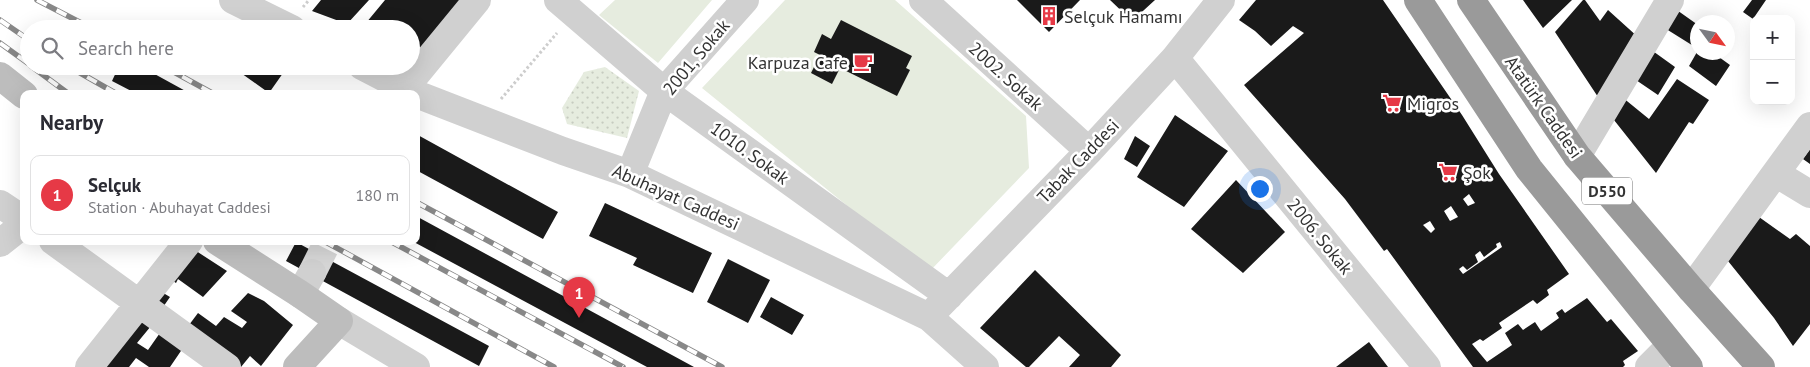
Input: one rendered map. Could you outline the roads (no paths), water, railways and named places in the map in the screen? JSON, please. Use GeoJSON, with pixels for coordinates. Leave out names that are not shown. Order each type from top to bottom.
{"type":"FeatureCollection","features":[{"type":"Feature","properties":{"kind":"highway","name":"D550"},"geometry":{"type":"LineString","coordinates":[[1418,0],[1530,170],[1670,346],[1689,367]]}},
{"type":"Feature","properties":{"kind":"highway","name":"Atatürk Caddesi"},"geometry":{"type":"LineString","coordinates":[[1471,0],[1577,156],[1761,367]]}},
{"type":"Feature","properties":{"kind":"street"},"geometry":{"type":"LineString","coordinates":[[233,0],[274,20]]}},
{"type":"Feature","properties":{"kind":"street"},"geometry":{"type":"LineString","coordinates":[[413,90],[477,0]]}},
{"type":"Feature","properties":{"kind":"street","name":"2001, Sokak"},"geometry":{"type":"LineString","coordinates":[[630,174],[664,91],[745,0]]}},
{"type":"Feature","properties":{"kind":"street","name":"2002. Sokak"},"geometry":{"type":"LineString","coordinates":[[923,0],[1089,151]]}},
{"type":"Feature","properties":{"kind":"street","name":"Tabak Caddesi"},"geometry":{"type":"LineString","coordinates":[[929,317],[1089,151],[1175,58],[1221,0]]}},
{"type":"Feature","properties":{"kind":"street"},"geometry":{"type":"LineString","coordinates":[[1577,156],[1670,0]]}},
{"type":"Feature","properties":{"kind":"street","name":"1010. Sokak"},"geometry":{"type":"LineString","coordinates":[[574,5],[664,91],[949,296]]}},
{"type":"Feature","properties":{"kind":"street","name":"2006. Sokak"},"geometry":{"type":"LineString","coordinates":[[1175,58],[1427,367]]}},
{"type":"Feature","properties":{"kind":"street","name":"Abuhayat Caddesi"},"geometry":{"type":"LineString","coordinates":[[379,75],[408,90]]}},
{"type":"Feature","properties":{"kind":"street"},"geometry":{"type":"LineString","coordinates":[[0,76],[20,92]]}},
{"type":"Feature","properties":{"kind":"street","name":"Abuhayat Caddesi"},"geometry":{"type":"LineString","coordinates":[[420,95],[630,174],[929,317],[986,367]]}},
{"type":"Feature","properties":{"kind":"street"},"geometry":{"type":"LineString","coordinates":[[1691,289],[1777,174],[1810,126]]}},
{"type":"Feature","properties":{"kind":"street"},"geometry":{"type":"LineString","coordinates":[[1777,174],[1810,194]]}},
{"type":"Feature","properties":{"kind":"street"},"geometry":{"type":"LineString","coordinates":[[0,204],[20,219]]}},
{"type":"Feature","properties":{"kind":"street"},"geometry":{"type":"LineString","coordinates":[[0,243],[20,226]]}},
{"type":"Feature","properties":{"kind":"street"},"geometry":{"type":"LineString","coordinates":[[58,245],[226,367]]}},
{"type":"Feature","properties":{"kind":"street"},"geometry":{"type":"LineString","coordinates":[[89,367],[187,245]]}},
{"type":"Feature","properties":{"kind":"street"},"geometry":{"type":"LineString","coordinates":[[225,245],[306,283],[339,321],[416,367]]}},
{"type":"Feature","properties":{"kind":"street"},"geometry":{"type":"LineString","coordinates":[[297,367],[339,321]]}},
{"type":"Feature","properties":{"kind":"street"},"geometry":{"type":"LineString","coordinates":[[1649,367],[1670,346]]}},
{"type":"Feature","properties":{"kind":"tunnel"},"geometry":{"type":"LineString","coordinates":[[312,273],[326,245]]}},
{"type":"Feature","properties":{"kind":"railway"},"geometry":{"type":"LineString","coordinates":[[37,0],[76,20]]}},
{"type":"Feature","properties":{"kind":"railway"},"geometry":{"type":"LineString","coordinates":[[0,20],[20,34]]}},
{"type":"Feature","properties":{"kind":"railway"},"geometry":{"type":"LineString","coordinates":[[0,43],[20,57]]}},
{"type":"Feature","properties":{"kind":"railway"},"geometry":{"type":"LineString","coordinates":[[43,75],[64,90]]}},
{"type":"Feature","properties":{"kind":"railway"},"geometry":{"type":"LineString","coordinates":[[84,75],[110,90]]}},
{"type":"Feature","properties":{"kind":"railway"},"geometry":{"type":"LineString","coordinates":[[179,75],[207,90]]}},
{"type":"Feature","properties":{"kind":"railway"},"geometry":{"type":"LineString","coordinates":[[420,204],[722,367]]}},
{"type":"Feature","properties":{"kind":"railway"},"geometry":{"type":"LineString","coordinates":[[331,245],[554,367]]}},
{"type":"Feature","properties":{"kind":"railway"},"geometry":{"type":"LineString","coordinates":[[397,245],[623,367]]}},
{"type":"Feature","properties":{"kind":"place","name":"Selçuk Hamamı"},"geometry":{"type":"Point","coordinates":[1049,16]}},
{"type":"Feature","properties":{"kind":"place","name":"Karpuza Cafe"},"geometry":{"type":"Point","coordinates":[863,62]}},
{"type":"Feature","properties":{"kind":"place","name":"Migros"},"geometry":{"type":"Point","coordinates":[1392,103]}},
{"type":"Feature","properties":{"kind":"place","name":"Şok"},"geometry":{"type":"Point","coordinates":[1448,172]}},
{"type":"Feature","properties":{"kind":"place","name":"Selçuk"},"geometry":{"type":"Point","coordinates":[579,318]}}]}
